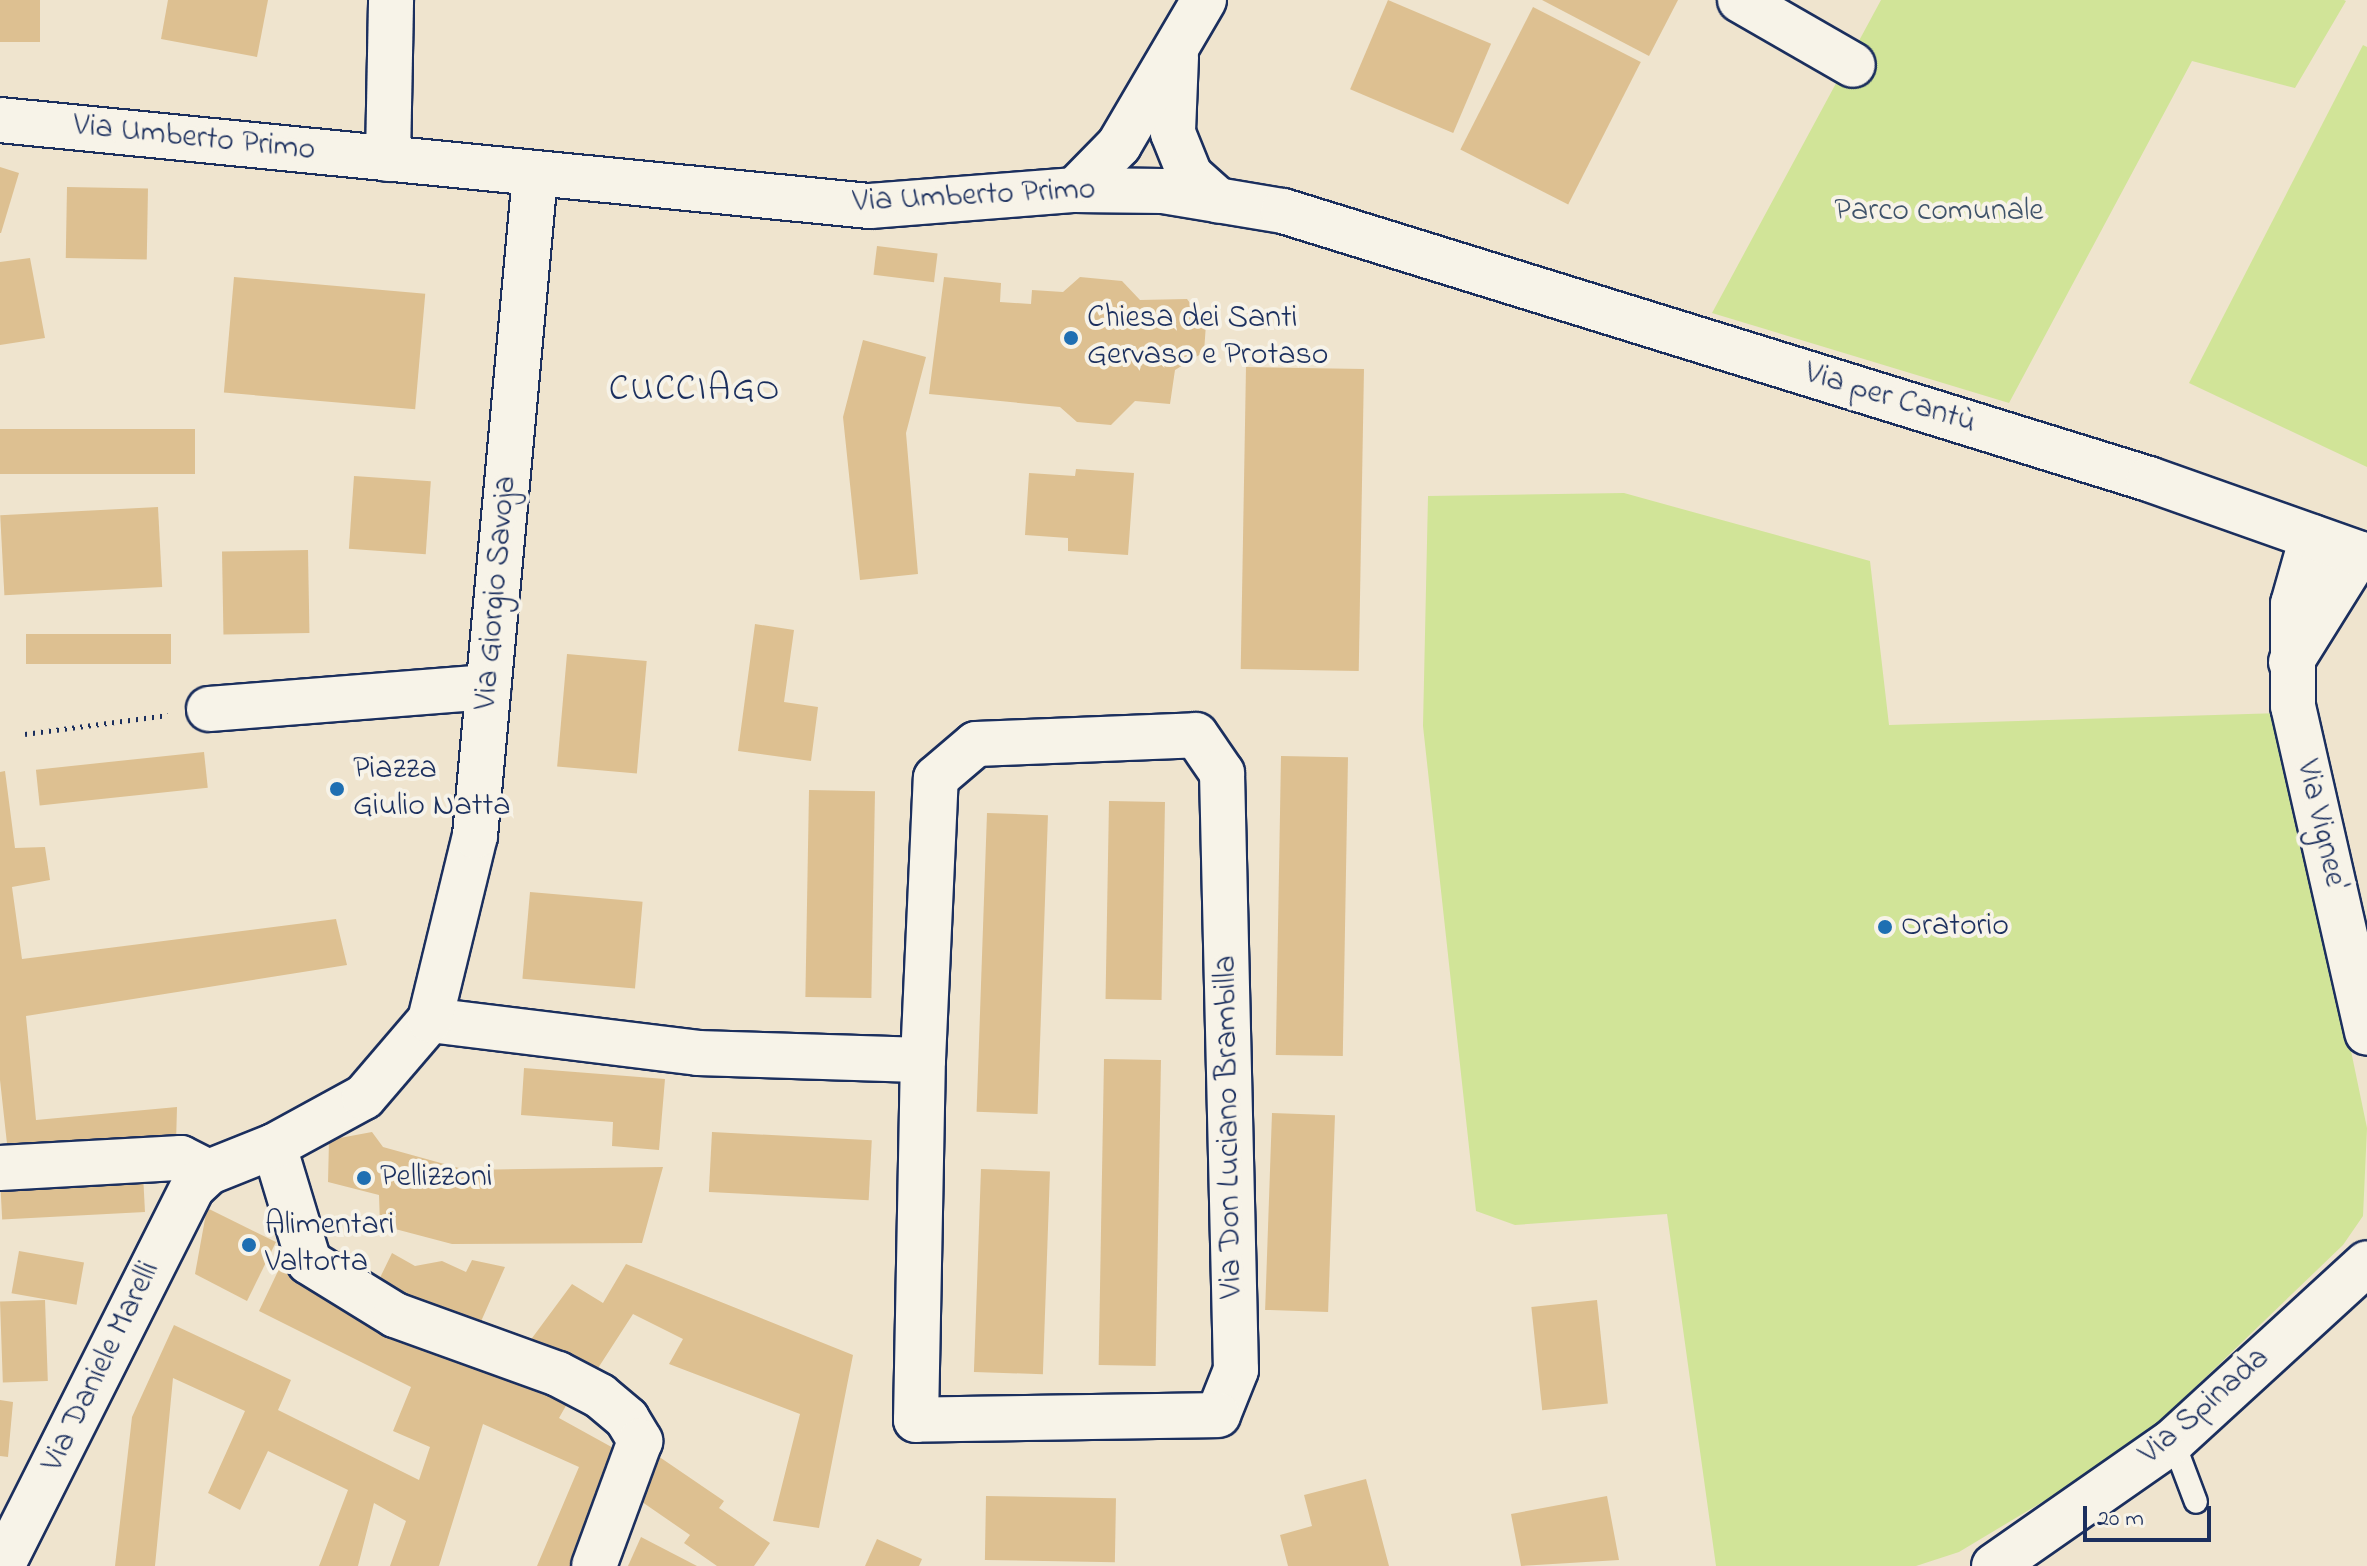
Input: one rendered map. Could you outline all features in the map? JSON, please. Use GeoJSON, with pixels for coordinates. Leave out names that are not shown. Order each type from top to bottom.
{"type":"FeatureCollection","features":[{"type":"Feature","properties":{"kind":"street"},"geometry":{"type":"LineString","coordinates":[[388,159],[391,0]]}},
{"type":"Feature","properties":{"kind":"street"},"geometry":{"type":"LineString","coordinates":[[1075,190],[1119,145],[1204,0]]}},
{"type":"Feature","properties":{"kind":"street"},"geometry":{"type":"LineString","coordinates":[[1740,0],[1853,65]]}},
{"type":"Feature","properties":{"kind":"street"},"geometry":{"type":"LineString","coordinates":[[1177,50],[1173,133],[1190,175],[1218,200]]}},
{"type":"Feature","properties":{"kind":"street","name":"Via Umberto Primo"},"geometry":{"type":"LineString","coordinates":[[0,120],[535,176],[870,206],[1075,190],[1163,191],[1283,211],[1410,251]]}},
{"type":"Feature","properties":{"kind":"street","name":"Via Giorgio Savoja"},"geometry":{"type":"LineString","coordinates":[[209,1172],[274,1146],[364,1097],[430,1020],[475,836],[535,176]]}},
{"type":"Feature","properties":{"kind":"street","name":"Via per Cantù"},"geometry":{"type":"LineString","coordinates":[[1410,251],[2149,479],[2363,554]]}},
{"type":"Feature","properties":{"kind":"street","name":"Via Vignee'"},"geometry":{"type":"LineString","coordinates":[[2312,537],[2293,604],[2293,706],[2367,1033]]}},
{"type":"Feature","properties":{"kind":"street"},"geometry":{"type":"LineString","coordinates":[[2291,662],[2363,554]]}},
{"type":"Feature","properties":{"kind":"street"},"geometry":{"type":"LineString","coordinates":[[209,709],[488,687]]}},
{"type":"Feature","properties":{"kind":"street","name":"Via Don Luciano Brambilla"},"geometry":{"type":"LineString","coordinates":[[1196,735],[1222,773],[1236,1370],[1218,1415],[916,1420],[923,1060],[936,778],[976,744],[1196,735]]}},
{"type":"Feature","properties":{"kind":"street"},"geometry":{"type":"LineString","coordinates":[[430,1020],[698,1053],[923,1060]]}},
{"type":"Feature","properties":{"kind":"street"},"geometry":{"type":"LineString","coordinates":[[274,1146],[309,1262],[395,1315],[558,1374],[600,1396],[627,1419],[640,1441],[594,1566]]}},
{"type":"Feature","properties":{"kind":"street"},"geometry":{"type":"LineString","coordinates":[[0,1168],[181,1158],[209,1172]]}},
{"type":"Feature","properties":{"kind":"street","name":"Via Daniele Marelli"},"geometry":{"type":"LineString","coordinates":[[2,1566],[178,1215],[193,1187],[209,1172]]}},
{"type":"Feature","properties":{"kind":"street","name":"Via Spinada"},"geometry":{"type":"LineString","coordinates":[[1994,1566],[2173,1441],[2367,1263]]}},
{"type":"Feature","properties":{"kind":"lane"},"geometry":{"type":"LineString","coordinates":[[2173,1441],[2196,1502]]}},
{"type":"Feature","properties":{"kind":"path"},"geometry":{"type":"LineString","coordinates":[[25,734],[209,709]]}},
{"type":"Feature","properties":{"kind":"green space","name":"Parco comunale"},"geometry":{"type":"Polygon","coordinates":[[[1881,0],[2346,1],[2295,88],[2192,61],[2009,403],[1712,313],[1881,0]]]}},
{"type":"Feature","properties":{"kind":"green space"},"geometry":{"type":"Polygon","coordinates":[[[2363,45],[2367,47],[2367,467],[2189,383],[2363,45]]]}},
{"type":"Feature","properties":{"kind":"green space","name":"Oratorio"},"geometry":{"type":"Polygon","coordinates":[[[1624,493],[1870,561],[1889,725],[2281,713],[2367,1128],[2363,1216],[2343,1245],[2156,1425],[2059,1492],[1959,1552],[1916,1566],[1716,1566],[1667,1214],[1515,1225],[1476,1211],[1423,726],[1428,496],[1624,493]]]}},
{"type":"Feature","properties":{"kind":"building"},"geometry":{"type":"Polygon","coordinates":[[[0,0],[40,0],[40,42],[0,42],[0,0]]]}},
{"type":"Feature","properties":{"kind":"building"},"geometry":{"type":"Polygon","coordinates":[[[168,0],[268,0],[257,57],[161,39],[168,0]]]}},
{"type":"Feature","properties":{"kind":"building"},"geometry":{"type":"Polygon","coordinates":[[[1388,0],[1491,44],[1453,133],[1350,89],[1388,0]]]}},
{"type":"Feature","properties":{"kind":"building"},"geometry":{"type":"Polygon","coordinates":[[[1542,0],[1678,0],[1649,56],[1542,0]]]}},
{"type":"Feature","properties":{"kind":"building"},"geometry":{"type":"Polygon","coordinates":[[[1533,7],[1641,62],[1568,204],[1460,150],[1533,7]]]}},
{"type":"Feature","properties":{"kind":"building"},"geometry":{"type":"Polygon","coordinates":[[[0,167],[19,173],[1,233],[0,233],[0,167]]]}},
{"type":"Feature","properties":{"kind":"building"},"geometry":{"type":"Polygon","coordinates":[[[67,187],[148,188],[147,259],[66,258],[67,187]]]}},
{"type":"Feature","properties":{"kind":"building"},"geometry":{"type":"Polygon","coordinates":[[[877,246],[938,253],[934,282],[873,275],[877,246]]]}},
{"type":"Feature","properties":{"kind":"building"},"geometry":{"type":"Polygon","coordinates":[[[30,258],[45,338],[0,345],[0,262],[30,258]]]}},
{"type":"Feature","properties":{"kind":"building"},"geometry":{"type":"Polygon","coordinates":[[[234,277],[425,294],[415,409],[224,393],[234,277]]]}},
{"type":"Feature","properties":{"kind":"building","name":"Chiesa dei Santi Gervaso e Protaso"},"geometry":{"type":"Polygon","coordinates":[[[944,277],[1001,283],[1000,302],[1031,304],[1032,290],[1063,292],[1080,277],[1122,281],[1140,300],[1187,299],[1206,324],[1204,352],[1175,370],[1170,404],[1135,401],[1111,425],[1077,422],[1060,407],[929,394],[944,277]]]}},
{"type":"Feature","properties":{"kind":"building"},"geometry":{"type":"Polygon","coordinates":[[[863,340],[926,357],[906,433],[918,574],[860,580],[843,417],[863,340]]]}},
{"type":"Feature","properties":{"kind":"building"},"geometry":{"type":"Polygon","coordinates":[[[1246,367],[1364,369],[1359,671],[1241,669],[1246,367]]]}},
{"type":"Feature","properties":{"kind":"building"},"geometry":{"type":"Polygon","coordinates":[[[0,429],[195,429],[195,474],[0,474],[0,429]]]}},
{"type":"Feature","properties":{"kind":"building"},"geometry":{"type":"Polygon","coordinates":[[[1076,469],[1134,473],[1128,555],[1068,551],[1068,538],[1025,535],[1029,473],[1075,476],[1076,469]]]}},
{"type":"Feature","properties":{"kind":"building"},"geometry":{"type":"Polygon","coordinates":[[[354,476],[431,481],[426,554],[349,549],[354,476]]]}},
{"type":"Feature","properties":{"kind":"building"},"geometry":{"type":"Polygon","coordinates":[[[158,507],[162,587],[4,595],[0,515],[158,507]]]}},
{"type":"Feature","properties":{"kind":"building"},"geometry":{"type":"Polygon","coordinates":[[[308,550],[309,633],[223,634],[222,552],[308,550]]]}},
{"type":"Feature","properties":{"kind":"building"},"geometry":{"type":"Polygon","coordinates":[[[755,624],[794,630],[784,702],[818,707],[811,761],[738,751],[755,624]]]}},
{"type":"Feature","properties":{"kind":"building"},"geometry":{"type":"Polygon","coordinates":[[[26,634],[171,634],[171,664],[26,664],[26,634]]]}},
{"type":"Feature","properties":{"kind":"building"},"geometry":{"type":"Polygon","coordinates":[[[567,654],[647,661],[637,774],[557,767],[567,654]]]}},
{"type":"Feature","properties":{"kind":"building"},"geometry":{"type":"Polygon","coordinates":[[[204,752],[208,788],[40,805],[36,770],[204,752]]]}},
{"type":"Feature","properties":{"kind":"building"},"geometry":{"type":"Polygon","coordinates":[[[1281,756],[1348,757],[1343,1056],[1276,1055],[1281,756]]]}},
{"type":"Feature","properties":{"kind":"building"},"geometry":{"type":"Polygon","coordinates":[[[5,771],[15,848],[45,847],[50,880],[12,887],[22,959],[336,919],[347,965],[26,1016],[36,1120],[177,1107],[176,1144],[9,1162],[0,1080],[0,772],[5,771]]]}},
{"type":"Feature","properties":{"kind":"building"},"geometry":{"type":"Polygon","coordinates":[[[809,790],[875,791],[871,998],[805,997],[809,790]]]}},
{"type":"Feature","properties":{"kind":"building"},"geometry":{"type":"Polygon","coordinates":[[[1109,801],[1165,802],[1162,1000],[1106,999],[1109,801]]]}},
{"type":"Feature","properties":{"kind":"building"},"geometry":{"type":"Polygon","coordinates":[[[987,813],[1048,815],[1038,1114],[977,1112],[987,813]]]}},
{"type":"Feature","properties":{"kind":"building"},"geometry":{"type":"Polygon","coordinates":[[[530,892],[643,902],[635,989],[522,979],[530,892]]]}},
{"type":"Feature","properties":{"kind":"building"},"geometry":{"type":"Polygon","coordinates":[[[1104,1059],[1161,1060],[1156,1366],[1099,1365],[1104,1059]]]}},
{"type":"Feature","properties":{"kind":"building"},"geometry":{"type":"Polygon","coordinates":[[[524,1068],[665,1079],[659,1150],[612,1146],[613,1122],[521,1115],[524,1068]]]}},
{"type":"Feature","properties":{"kind":"building"},"geometry":{"type":"Polygon","coordinates":[[[1272,1113],[1335,1115],[1328,1312],[1265,1310],[1272,1113]]]}},
{"type":"Feature","properties":{"kind":"building"},"geometry":{"type":"Polygon","coordinates":[[[372,1132],[383,1147],[466,1170],[663,1167],[642,1243],[452,1244],[380,1225],[379,1195],[328,1182],[329,1140],[372,1132]]]}},
{"type":"Feature","properties":{"kind":"building"},"geometry":{"type":"Polygon","coordinates":[[[712,1132],[872,1140],[869,1200],[709,1192],[712,1132]]]}},
{"type":"Feature","properties":{"kind":"building"},"geometry":{"type":"Polygon","coordinates":[[[981,1169],[1050,1171],[1043,1374],[974,1372],[981,1169]]]}},
{"type":"Feature","properties":{"kind":"building"},"geometry":{"type":"Polygon","coordinates":[[[143,1174],[145,1212],[2,1219],[0,1181],[143,1174]]]}},
{"type":"Feature","properties":{"kind":"building"},"geometry":{"type":"Polygon","coordinates":[[[207,1208],[276,1242],[247,1301],[195,1274],[207,1208]]]}},
{"type":"Feature","properties":{"kind":"building"},"geometry":{"type":"Polygon","coordinates":[[[19,1251],[84,1262],[77,1305],[12,1293],[19,1251]]]}},
{"type":"Feature","properties":{"kind":"building"},"geometry":{"type":"Polygon","coordinates":[[[392,1253],[415,1266],[442,1261],[466,1272],[472,1260],[505,1267],[479,1326],[376,1286],[392,1253]]]}},
{"type":"Feature","properties":{"kind":"building"},"geometry":{"type":"Polygon","coordinates":[[[626,1264],[853,1355],[819,1528],[773,1521],[800,1414],[669,1364],[683,1339],[633,1314],[591,1379],[524,1349],[572,1284],[603,1303],[626,1264]]]}},
{"type":"Feature","properties":{"kind":"building"},"geometry":{"type":"Polygon","coordinates":[[[279,1269],[392,1328],[576,1388],[559,1418],[626,1455],[581,1566],[537,1566],[579,1467],[483,1424],[439,1566],[390,1566],[406,1521],[374,1503],[358,1566],[319,1566],[348,1490],[268,1451],[240,1510],[208,1493],[245,1411],[173,1378],[155,1566],[115,1566],[132,1417],[174,1325],[291,1380],[278,1410],[419,1480],[430,1447],[393,1431],[411,1387],[259,1311],[279,1269]]]}},
{"type":"Feature","properties":{"kind":"building"},"geometry":{"type":"Polygon","coordinates":[[[45,1300],[48,1381],[3,1383],[0,1302],[45,1300]]]}},
{"type":"Feature","properties":{"kind":"building"},"geometry":{"type":"Polygon","coordinates":[[[1597,1300],[1608,1403],[1542,1410],[1531,1307],[1597,1300]]]}},
{"type":"Feature","properties":{"kind":"building"},"geometry":{"type":"Polygon","coordinates":[[[0,1400],[13,1402],[8,1457],[0,1456],[0,1400]]]}},
{"type":"Feature","properties":{"kind":"building"},"geometry":{"type":"Polygon","coordinates":[[[658,1456],[724,1501],[719,1508],[770,1543],[754,1566],[717,1566],[684,1543],[690,1535],[632,1495],[658,1456]]]}},
{"type":"Feature","properties":{"kind":"building"},"geometry":{"type":"Polygon","coordinates":[[[1366,1479],[1389,1566],[1288,1566],[1280,1535],[1312,1526],[1304,1495],[1366,1479]]]}},
{"type":"Feature","properties":{"kind":"building"},"geometry":{"type":"Polygon","coordinates":[[[986,1496],[1116,1498],[1115,1562],[985,1560],[986,1496]]]}},
{"type":"Feature","properties":{"kind":"building"},"geometry":{"type":"Polygon","coordinates":[[[1607,1496],[1619,1560],[1521,1566],[1511,1514],[1607,1496]]]}},
{"type":"Feature","properties":{"kind":"building"},"geometry":{"type":"Polygon","coordinates":[[[641,1537],[697,1566],[628,1566],[641,1537]]]}},
{"type":"Feature","properties":{"kind":"building"},"geometry":{"type":"Polygon","coordinates":[[[877,1539],[922,1559],[919,1566],[865,1566],[877,1539]]]}},
{"type":"Feature","properties":{"kind":"place","name":"Chiesa dei Santi Gervaso e Protaso"},"geometry":{"type":"Point","coordinates":[1071,338]}},
{"type":"Feature","properties":{"kind":"place","name":"Piazza Giulio Natta"},"geometry":{"type":"Point","coordinates":[337,789]}},
{"type":"Feature","properties":{"kind":"place","name":"Oratorio"},"geometry":{"type":"Point","coordinates":[1885,927]}},
{"type":"Feature","properties":{"kind":"place","name":"Pellizzoni"},"geometry":{"type":"Point","coordinates":[364,1178]}},
{"type":"Feature","properties":{"kind":"place","name":"Alimentari Valtorta"},"geometry":{"type":"Point","coordinates":[249,1245]}},
{"type":"Feature","properties":{"kind":"district","name":"CUCCIAGO"},"geometry":{"type":"Point","coordinates":[695,391]}}]}
